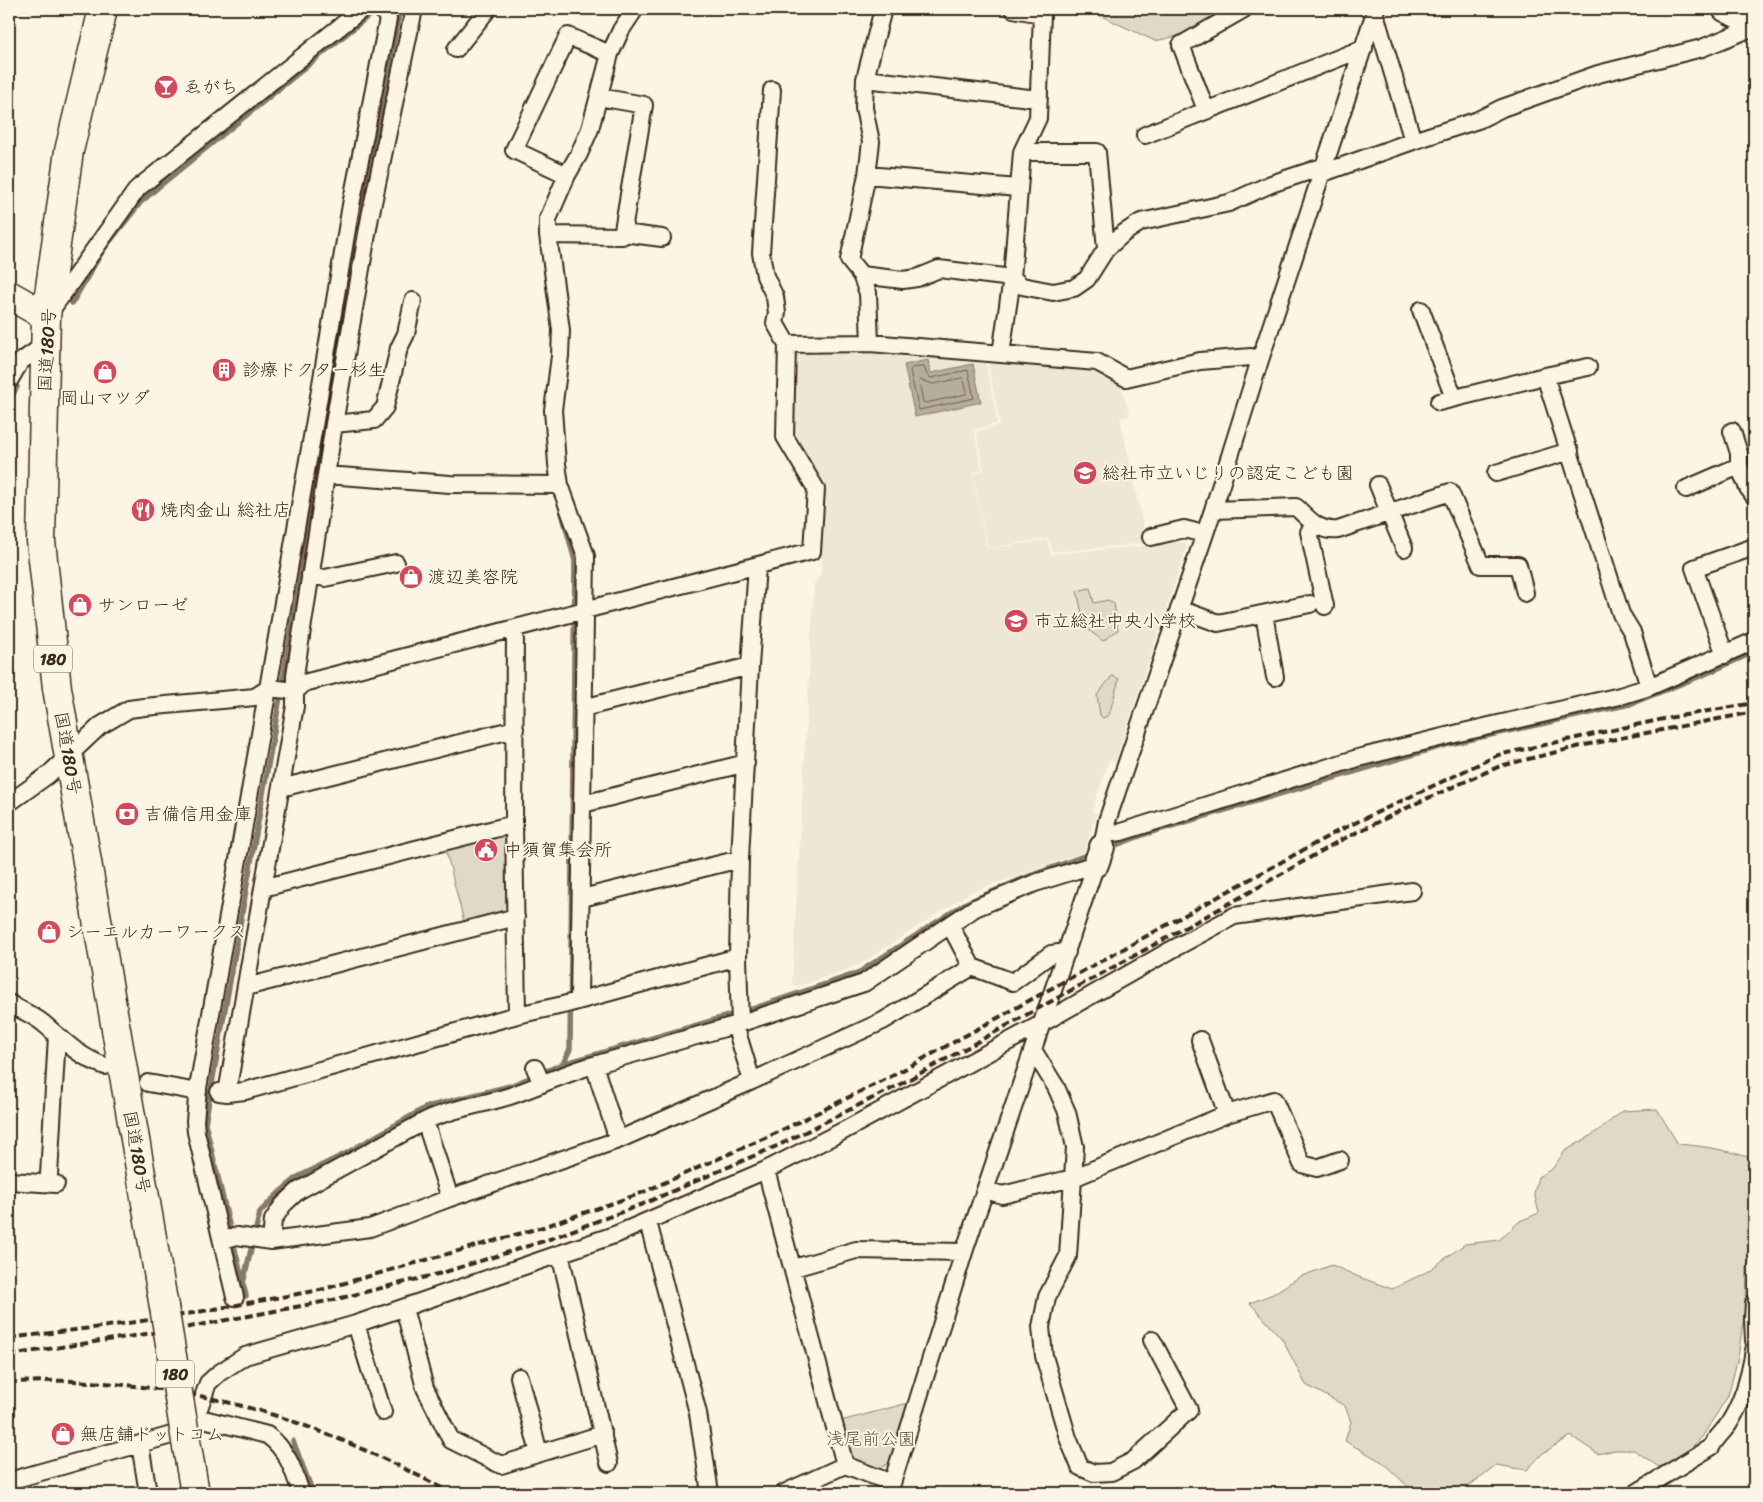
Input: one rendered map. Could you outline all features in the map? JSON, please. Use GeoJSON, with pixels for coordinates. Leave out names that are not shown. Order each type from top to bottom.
{"type":"FeatureCollection","features":[{"type":"Feature","properties":{"kind":"highway","name":"国道180号"},"geometry":{"type":"LineString","coordinates":[[103,9],[69,151],[46,316],[41,541],[56,678],[68,755],[195,1493]]}},
{"type":"Feature","properties":{"kind":"highway"},"geometry":{"type":"LineString","coordinates":[[9,295],[46,316]]}},
{"type":"Feature","properties":{"kind":"street"},"geometry":{"type":"LineString","coordinates":[[46,316],[138,188],[362,9]]}},
{"type":"Feature","properties":{"kind":"street"},"geometry":{"type":"LineString","coordinates":[[235,1297],[233,1238],[196,1132],[195,1121],[198,1092],[218,969],[281,690],[351,205],[388,20],[382,9]]}},
{"type":"Feature","properties":{"kind":"street"},"geometry":{"type":"LineString","coordinates":[[281,690],[295,675],[334,424],[370,217],[414,9]]}},
{"type":"Feature","properties":{"kind":"street"},"geometry":{"type":"LineString","coordinates":[[456,49],[488,9]]}},
{"type":"Feature","properties":{"kind":"street"},"geometry":{"type":"LineString","coordinates":[[579,1000],[586,556],[560,485],[557,464],[553,410],[560,356],[561,330],[548,235],[548,219],[590,129],[610,54],[621,30],[635,9]]}},
{"type":"Feature","properties":{"kind":"street"},"geometry":{"type":"LineString","coordinates":[[870,343],[868,293],[861,275],[849,260],[872,142],[864,108],[865,79],[883,9]]}},
{"type":"Feature","properties":{"kind":"street"},"geometry":{"type":"LineString","coordinates":[[1001,354],[1012,278],[1022,152],[1038,118],[1042,14],[1014,9]]}},
{"type":"Feature","properties":{"kind":"street"},"geometry":{"type":"LineString","coordinates":[[1206,110],[1181,45],[1244,9]]}},
{"type":"Feature","properties":{"kind":"street"},"geometry":{"type":"LineString","coordinates":[[1725,9],[1754,26]]}},
{"type":"Feature","properties":{"kind":"street"},"geometry":{"type":"LineString","coordinates":[[1375,11],[1413,141]]}},
{"type":"Feature","properties":{"kind":"street"},"geometry":{"type":"LineString","coordinates":[[766,1170],[794,1268],[845,1465],[891,1488],[964,1252],[1067,952],[1100,851],[1107,821],[1213,510],[1260,360],[1375,11]]}},
{"type":"Feature","properties":{"kind":"street"},"geometry":{"type":"LineString","coordinates":[[861,275],[903,280],[917,278],[939,269],[1012,278],[1022,286],[1053,292],[1074,288],[1087,280],[1106,249],[1124,233],[1141,222],[1229,203],[1271,184],[1478,120],[1502,108],[1598,74],[1702,48],[1754,26]]}},
{"type":"Feature","properties":{"kind":"street"},"geometry":{"type":"LineString","coordinates":[[567,175],[514,150],[568,36],[610,54]]}},
{"type":"Feature","properties":{"kind":"street"},"geometry":{"type":"LineString","coordinates":[[1145,135],[1364,48]]}},
{"type":"Feature","properties":{"kind":"street"},"geometry":{"type":"LineString","coordinates":[[865,79],[1038,99]]}},
{"type":"Feature","properties":{"kind":"street"},"geometry":{"type":"LineString","coordinates":[[9,803],[48,775],[100,726],[129,709],[144,706],[255,697],[812,551],[816,489],[785,437],[787,344],[775,323],[777,313],[776,298],[765,276],[761,252],[772,90]]}},
{"type":"Feature","properties":{"kind":"street"},"geometry":{"type":"LineString","coordinates":[[548,235],[622,236],[644,105],[599,97]]}},
{"type":"Feature","properties":{"kind":"street"},"geometry":{"type":"LineString","coordinates":[[1022,152],[1097,152],[1106,249]]}},
{"type":"Feature","properties":{"kind":"street"},"geometry":{"type":"LineString","coordinates":[[867,175],[1018,188]]}},
{"type":"Feature","properties":{"kind":"street"},"geometry":{"type":"LineString","coordinates":[[623,233],[662,238]]}},
{"type":"Feature","properties":{"kind":"street"},"geometry":{"type":"LineString","coordinates":[[334,424],[374,420],[385,407],[399,348],[406,334],[413,301]]}},
{"type":"Feature","properties":{"kind":"street"},"geometry":{"type":"LineString","coordinates":[[1421,310],[1447,400],[1588,367]]}},
{"type":"Feature","properties":{"kind":"street"},"geometry":{"type":"LineString","coordinates":[[787,344],[870,343],[1097,362],[1126,378],[1200,361],[1252,357],[1260,360]]}},
{"type":"Feature","properties":{"kind":"street"},"geometry":{"type":"LineString","coordinates":[[9,382],[20,362],[46,344]]}},
{"type":"Feature","properties":{"kind":"street"},"geometry":{"type":"LineString","coordinates":[[1545,376],[1621,614],[1632,632],[1649,687]]}},
{"type":"Feature","properties":{"kind":"street"},"geometry":{"type":"LineString","coordinates":[[1732,431],[1739,453],[1740,466],[1748,488],[1754,496]]}},
{"type":"Feature","properties":{"kind":"street"},"geometry":{"type":"LineString","coordinates":[[1496,473],[1570,451]]}},
{"type":"Feature","properties":{"kind":"street"},"geometry":{"type":"LineString","coordinates":[[1686,489],[1740,466]]}},
{"type":"Feature","properties":{"kind":"street"},"geometry":{"type":"LineString","coordinates":[[326,475],[450,484],[560,485]]}},
{"type":"Feature","properties":{"kind":"street"},"geometry":{"type":"LineString","coordinates":[[1378,485],[1404,548]]}},
{"type":"Feature","properties":{"kind":"street"},"geometry":{"type":"LineString","coordinates":[[1213,510],[1296,507],[1314,524],[1327,531],[1338,530],[1450,492],[1481,565],[1518,566],[1526,593]]}},
{"type":"Feature","properties":{"kind":"street"},"geometry":{"type":"LineString","coordinates":[[1179,609],[1218,623],[1317,605],[1309,532],[1314,524]]}},
{"type":"Feature","properties":{"kind":"street"},"geometry":{"type":"LineString","coordinates":[[1151,537],[1184,529],[1204,534]]}},
{"type":"Feature","properties":{"kind":"street"},"geometry":{"type":"LineString","coordinates":[[1725,655],[1694,568],[1754,547]]}},
{"type":"Feature","properties":{"kind":"street"},"geometry":{"type":"LineString","coordinates":[[310,575],[325,578],[396,563]]}},
{"type":"Feature","properties":{"kind":"street"},"geometry":{"type":"LineString","coordinates":[[752,1081],[738,1019],[738,958],[740,860],[757,566]]}},
{"type":"Feature","properties":{"kind":"street"},"geometry":{"type":"LineString","coordinates":[[1264,614],[1275,677]]}},
{"type":"Feature","properties":{"kind":"street"},"geometry":{"type":"LineString","coordinates":[[515,629],[514,824],[517,1015]]}},
{"type":"Feature","properties":{"kind":"street"},"geometry":{"type":"LineString","coordinates":[[267,1241],[273,1220],[283,1205],[298,1191],[425,1121],[438,1115],[510,1096],[538,1076],[569,1072],[594,1065],[738,1019],[864,983],[975,908],[1035,883],[1100,851],[1121,832],[1358,758],[1620,696],[1649,687],[1754,641]]}},
{"type":"Feature","properties":{"kind":"street"},"geometry":{"type":"LineString","coordinates":[[583,708],[750,666]]}},
{"type":"Feature","properties":{"kind":"street"},"geometry":{"type":"LineString","coordinates":[[281,690],[295,706],[246,987],[223,1093],[255,1088],[517,1015],[562,1005],[738,958]]}},
{"type":"Feature","properties":{"kind":"street"},"geometry":{"type":"LineString","coordinates":[[281,788],[514,729]]}},
{"type":"Feature","properties":{"kind":"street"},"geometry":{"type":"LineString","coordinates":[[583,804],[746,763]]}},
{"type":"Feature","properties":{"kind":"street"},"geometry":{"type":"LineString","coordinates":[[263,888],[514,824]]}},
{"type":"Feature","properties":{"kind":"street"},"geometry":{"type":"LineString","coordinates":[[582,898],[740,860]]}},
{"type":"Feature","properties":{"kind":"street"},"geometry":{"type":"LineString","coordinates":[[9,1481],[189,1430],[208,1383],[219,1373],[245,1356],[356,1324],[560,1254],[648,1222],[766,1170],[845,1130],[1041,1024],[1170,950],[1234,916],[1412,892]]}},
{"type":"Feature","properties":{"kind":"street"},"geometry":{"type":"LineString","coordinates":[[246,987],[516,917]]}},
{"type":"Feature","properties":{"kind":"street"},"geometry":{"type":"LineString","coordinates":[[950,925],[972,967],[1013,982],[1052,954],[1067,952]]}},
{"type":"Feature","properties":{"kind":"street"},"geometry":{"type":"LineString","coordinates":[[233,1238],[267,1241],[370,1228],[450,1198],[618,1140],[883,1021],[972,967]]}},
{"type":"Feature","properties":{"kind":"street"},"geometry":{"type":"LineString","coordinates":[[9,1003],[41,1022],[88,1060],[105,1066]]}},
{"type":"Feature","properties":{"kind":"street"},"geometry":{"type":"LineString","coordinates":[[9,1181],[53,1179],[57,1036]]}},
{"type":"Feature","properties":{"kind":"street"},"geometry":{"type":"LineString","coordinates":[[1200,1040],[1227,1114]]}},
{"type":"Feature","properties":{"kind":"street"},"geometry":{"type":"LineString","coordinates":[[1033,1050],[1056,1087],[1067,1112],[1075,1147],[1068,1256],[1047,1297],[1041,1327],[1046,1364],[1068,1438],[1080,1467],[1094,1473],[1111,1472],[1133,1461],[1190,1410],[1152,1340]]}},
{"type":"Feature","properties":{"kind":"street"},"geometry":{"type":"LineString","coordinates":[[594,1065],[618,1140]]}},
{"type":"Feature","properties":{"kind":"street"},"geometry":{"type":"LineString","coordinates":[[148,1082],[198,1092]]}},
{"type":"Feature","properties":{"kind":"street"},"geometry":{"type":"LineString","coordinates":[[986,1190],[1002,1195],[1073,1178],[1227,1114],[1274,1100],[1302,1164],[1316,1168],[1340,1160]]}},
{"type":"Feature","properties":{"kind":"street"},"geometry":{"type":"LineString","coordinates":[[425,1121],[450,1198]]}},
{"type":"Feature","properties":{"kind":"street"},"geometry":{"type":"LineString","coordinates":[[648,1222],[698,1413],[710,1493]]}},
{"type":"Feature","properties":{"kind":"street"},"geometry":{"type":"LineString","coordinates":[[794,1268],[856,1250],[964,1252]]}},
{"type":"Feature","properties":{"kind":"street"},"geometry":{"type":"LineString","coordinates":[[560,1254],[609,1463]]}},
{"type":"Feature","properties":{"kind":"street"},"geometry":{"type":"LineString","coordinates":[[1754,1303],[1754,1341]]}},
{"type":"Feature","properties":{"kind":"street"},"geometry":{"type":"LineString","coordinates":[[404,1308],[425,1388],[451,1440],[500,1465],[602,1434]]}},
{"type":"Feature","properties":{"kind":"street"},"geometry":{"type":"LineString","coordinates":[[356,1324],[383,1412]]}},
{"type":"Feature","properties":{"kind":"street"},"geometry":{"type":"LineString","coordinates":[[1636,1493],[1711,1447],[1717,1436],[1727,1426],[1740,1404],[1750,1374],[1754,1350]]}},
{"type":"Feature","properties":{"kind":"street"},"geometry":{"type":"LineString","coordinates":[[519,1377],[539,1453]]}},
{"type":"Feature","properties":{"kind":"street"},"geometry":{"type":"LineString","coordinates":[[196,1416],[267,1435],[274,1440],[293,1466],[302,1493]]}},
{"type":"Feature","properties":{"kind":"street"},"geometry":{"type":"LineString","coordinates":[[140,1444],[148,1493]]}},
{"type":"Feature","properties":{"kind":"street"},"geometry":{"type":"LineString","coordinates":[[784,1493],[845,1465]]}},
{"type":"Feature","properties":{"kind":"shaded area"},"geometry":{"type":"Polygon","coordinates":[[[870,348],[985,359],[998,423],[974,430],[982,470],[972,473],[987,549],[1047,540],[1051,554],[1144,546],[1177,536],[1179,543],[1186,542],[1187,546],[1115,762],[1109,760],[1092,811],[1097,813],[1084,852],[971,892],[859,965],[797,987],[792,983],[814,584],[821,573],[824,487],[790,437],[792,359],[799,351],[870,348]]]}},
{"type":"Feature","properties":{"kind":"shaded area"},"geometry":{"type":"Polygon","coordinates":[[[987,359],[1092,367],[1121,386],[1130,415],[1120,418],[1147,543],[1053,552],[1048,538],[988,548],[973,474],[984,471],[976,432],[1000,425],[987,359]]]}},
{"type":"Feature","properties":{"kind":"green space"},"geometry":{"type":"Polygon","coordinates":[[[1086,9],[1234,9],[1186,34],[1155,41],[1086,9]]]}},
{"type":"Feature","properties":{"kind":"green space"},"geometry":{"type":"Polygon","coordinates":[[[1090,588],[1094,603],[1108,600],[1114,604],[1118,630],[1103,641],[1085,627],[1077,591],[1090,588]]]}},
{"type":"Feature","properties":{"kind":"green space"},"geometry":{"type":"Polygon","coordinates":[[[1112,676],[1119,679],[1109,715],[1103,718],[1100,715],[1097,695],[1112,676]]]}},
{"type":"Feature","properties":{"kind":"green space"},"geometry":{"type":"Polygon","coordinates":[[[509,829],[510,911],[464,922],[445,847],[509,829]]]}},
{"type":"Feature","properties":{"kind":"green space"},"geometry":{"type":"Polygon","coordinates":[[[1657,1109],[1678,1144],[1742,1155],[1751,1158],[1754,1167],[1754,1247],[1747,1267],[1746,1301],[1738,1358],[1728,1396],[1702,1437],[1678,1461],[1659,1467],[1634,1450],[1615,1450],[1598,1454],[1571,1436],[1543,1453],[1527,1470],[1496,1465],[1460,1493],[1415,1493],[1382,1462],[1345,1441],[1351,1422],[1345,1406],[1306,1385],[1282,1339],[1250,1303],[1273,1294],[1299,1277],[1332,1265],[1392,1289],[1428,1271],[1465,1244],[1499,1240],[1520,1221],[1539,1213],[1534,1193],[1538,1177],[1552,1169],[1565,1151],[1592,1135],[1623,1111],[1657,1109]]]}},
{"type":"Feature","properties":{"kind":"green space","name":"浅尾前公園"},"geometry":{"type":"Polygon","coordinates":[[[908,1403],[889,1463],[879,1468],[874,1468],[851,1458],[841,1421],[908,1403]]]}},
{"type":"Feature","properties":{"kind":"water"},"geometry":{"type":"Polygon","coordinates":[[[928,360],[931,373],[973,364],[981,402],[915,417],[904,365],[928,360]]]}},
{"type":"Feature","properties":{"kind":"waterway"},"geometry":{"type":"LineString","coordinates":[[246,1296],[205,1123],[283,680],[360,219],[400,9]]}},
{"type":"Feature","properties":{"kind":"waterway"},"geometry":{"type":"LineString","coordinates":[[72,303],[103,250],[140,203],[367,17],[381,10]]}},
{"type":"Feature","properties":{"kind":"waterway"},"geometry":{"type":"LineString","coordinates":[[9,401],[17,387]]}},
{"type":"Feature","properties":{"kind":"waterway"},"geometry":{"type":"LineString","coordinates":[[561,509],[575,561],[570,1049],[563,1064]]}},
{"type":"Feature","properties":{"kind":"waterway"},"geometry":{"type":"LineString","coordinates":[[1108,848],[1148,833],[1445,745],[1630,704],[1754,652]]}},
{"type":"Feature","properties":{"kind":"waterway"},"geometry":{"type":"LineString","coordinates":[[243,1283],[260,1212],[281,1191],[298,1177],[347,1153],[427,1107],[510,1086],[563,1064],[752,1009],[858,973],[966,903],[1027,877],[1092,853]]}},
{"type":"Feature","properties":{"kind":"waterway"},"geometry":{"type":"LineString","coordinates":[[293,1441],[313,1493]]}},
{"type":"Feature","properties":{"kind":"railway"},"geometry":{"type":"LineString","coordinates":[[9,1338],[176,1316],[320,1290],[543,1227],[639,1194],[774,1134],[892,1076],[1336,832],[1498,755],[1668,718],[1754,703]]}},
{"type":"Feature","properties":{"kind":"railway"},"geometry":{"type":"LineString","coordinates":[[9,1355],[179,1329],[333,1300],[442,1273],[544,1241],[643,1204],[779,1145],[897,1086],[1339,841],[1417,803],[1500,766],[1585,745],[1754,712]]}},
{"type":"Feature","properties":{"kind":"railway"},"geometry":{"type":"LineString","coordinates":[[9,1382],[65,1381],[116,1384],[180,1392],[222,1401],[270,1414],[323,1433],[376,1455],[452,1493]]}},
{"type":"Feature","properties":{"kind":"place","name":"ゑがち"},"geometry":{"type":"Point","coordinates":[166,87]}},
{"type":"Feature","properties":{"kind":"place","name":"診療ドクター杉生"},"geometry":{"type":"Point","coordinates":[224,370]}},
{"type":"Feature","properties":{"kind":"place","name":"岡山マツダ"},"geometry":{"type":"Point","coordinates":[105,372]}},
{"type":"Feature","properties":{"kind":"place","name":"総社市立いじりの認定こども園"},"geometry":{"type":"Point","coordinates":[1085,473]}},
{"type":"Feature","properties":{"kind":"place","name":"焼肉金山 総社店"},"geometry":{"type":"Point","coordinates":[143,510]}},
{"type":"Feature","properties":{"kind":"place","name":"渡辺美容院"},"geometry":{"type":"Point","coordinates":[411,577]}},
{"type":"Feature","properties":{"kind":"place","name":"サンローゼ"},"geometry":{"type":"Point","coordinates":[80,605]}},
{"type":"Feature","properties":{"kind":"place","name":"市立総社中央小学校"},"geometry":{"type":"Point","coordinates":[1016,621]}},
{"type":"Feature","properties":{"kind":"place","name":"吉備信用金庫"},"geometry":{"type":"Point","coordinates":[127,814]}},
{"type":"Feature","properties":{"kind":"place","name":"中須賀集会所"},"geometry":{"type":"Point","coordinates":[486,850]}},
{"type":"Feature","properties":{"kind":"place","name":"シーエルカーワークス"},"geometry":{"type":"Point","coordinates":[49,932]}},
{"type":"Feature","properties":{"kind":"place","name":"無店舗ドットコム"},"geometry":{"type":"Point","coordinates":[63,1434]}}]}
